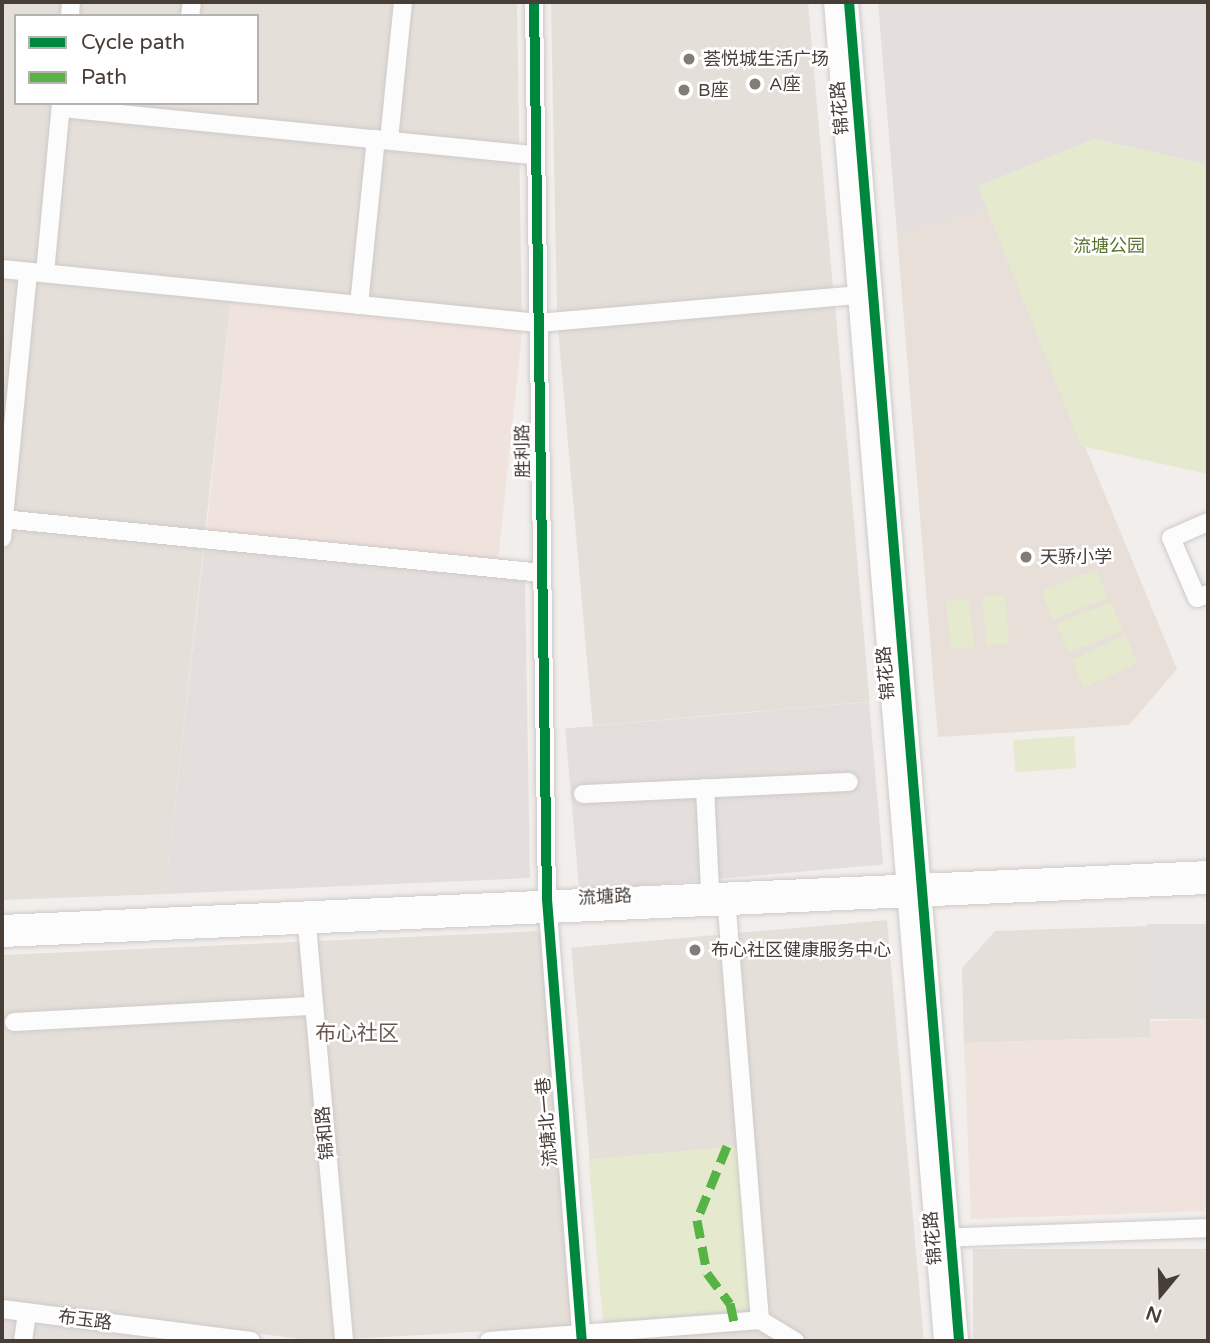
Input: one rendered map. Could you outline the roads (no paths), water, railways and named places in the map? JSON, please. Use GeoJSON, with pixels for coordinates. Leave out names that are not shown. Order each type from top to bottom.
{"type":"FeatureCollection","features":[{"type":"Feature","properties":{"kind":"street"},"geometry":{"type":"LineString","coordinates":[[359,305],[403,2]]}},
{"type":"Feature","properties":{"kind":"street","name":"胜利路"},"geometry":{"type":"LineString","coordinates":[[534,2],[547,907]]}},
{"type":"Feature","properties":{"kind":"street","name":"锦花路"},"geometry":{"type":"LineString","coordinates":[[833,2],[857,295],[914,891]]}},
{"type":"Feature","properties":{"kind":"street","name":"锦花路"},"geometry":{"type":"LineString","coordinates":[[849,2],[942,1238],[943,1341]]}},
{"type":"Feature","properties":{"kind":"street"},"geometry":{"type":"LineString","coordinates":[[2,538],[61,105],[181,111],[382,140],[536,155]]}},
{"type":"Feature","properties":{"kind":"street"},"geometry":{"type":"LineString","coordinates":[[2,269],[538,323],[857,295]]}},
{"type":"Feature","properties":{"kind":"street"},"geometry":{"type":"LineString","coordinates":[[3,519],[542,573]]}},
{"type":"Feature","properties":{"kind":"street"},"geometry":{"type":"LineString","coordinates":[[1208,522],[1171,538],[1197,598],[1208,594]]}},
{"type":"Feature","properties":{"kind":"street"},"geometry":{"type":"LineString","coordinates":[[583,794],[849,782]]}},
{"type":"Feature","properties":{"kind":"street"},"geometry":{"type":"LineString","coordinates":[[705,788],[710,892]]}},
{"type":"Feature","properties":{"kind":"street","name":"流塘路"},"geometry":{"type":"LineString","coordinates":[[2,923],[547,907],[727,906],[1208,870]]}},
{"type":"Feature","properties":{"kind":"street","name":"流塘路"},"geometry":{"type":"LineString","coordinates":[[2,938],[307,925],[710,892],[1208,885]]}},
{"type":"Feature","properties":{"kind":"street"},"geometry":{"type":"LineString","coordinates":[[727,906],[760,1320]]}},
{"type":"Feature","properties":{"kind":"street","name":"流塘北一巷"},"geometry":{"type":"LineString","coordinates":[[547,907],[582,1337]]}},
{"type":"Feature","properties":{"kind":"street","name":"锦和路"},"geometry":{"type":"LineString","coordinates":[[307,925],[344,1341]]}},
{"type":"Feature","properties":{"kind":"street"},"geometry":{"type":"LineString","coordinates":[[14,1022],[314,1006]]}},
{"type":"Feature","properties":{"kind":"street"},"geometry":{"type":"LineString","coordinates":[[942,1238],[1208,1228]]}},
{"type":"Feature","properties":{"kind":"street","name":"锦花路"},"geometry":{"type":"LineString","coordinates":[[942,1238],[959,1341]]}},
{"type":"Feature","properties":{"kind":"street","name":"布玉路"},"geometry":{"type":"LineString","coordinates":[[2,1309],[251,1341]]}},
{"type":"Feature","properties":{"kind":"street"},"geometry":{"type":"LineString","coordinates":[[23,1341],[27,1312]]}},
{"type":"Feature","properties":{"kind":"street"},"geometry":{"type":"LineString","coordinates":[[489,1341],[582,1337],[760,1320],[795,1341]]}},
{"type":"Feature","properties":{"kind":"place","name":"荟悦城生活广场"},"geometry":{"type":"Point","coordinates":[689,59]}},
{"type":"Feature","properties":{"kind":"place","name":"A座"},"geometry":{"type":"Point","coordinates":[755,84]}},
{"type":"Feature","properties":{"kind":"place","name":"B座"},"geometry":{"type":"Point","coordinates":[684,90]}},
{"type":"Feature","properties":{"kind":"place","name":"天骄小学"},"geometry":{"type":"Point","coordinates":[1026,557]}},
{"type":"Feature","properties":{"kind":"place","name":"布心社区健康服务中心"},"geometry":{"type":"Point","coordinates":[695,950]}},
{"type":"Feature","properties":{"kind":"district","name":"布心社区"},"geometry":{"type":"Point","coordinates":[357,1034]}},
{"type":"Feature","properties":{"kind":"park label","name":"流塘公园"},"geometry":{"type":"Point","coordinates":[1109,246]}}]}
